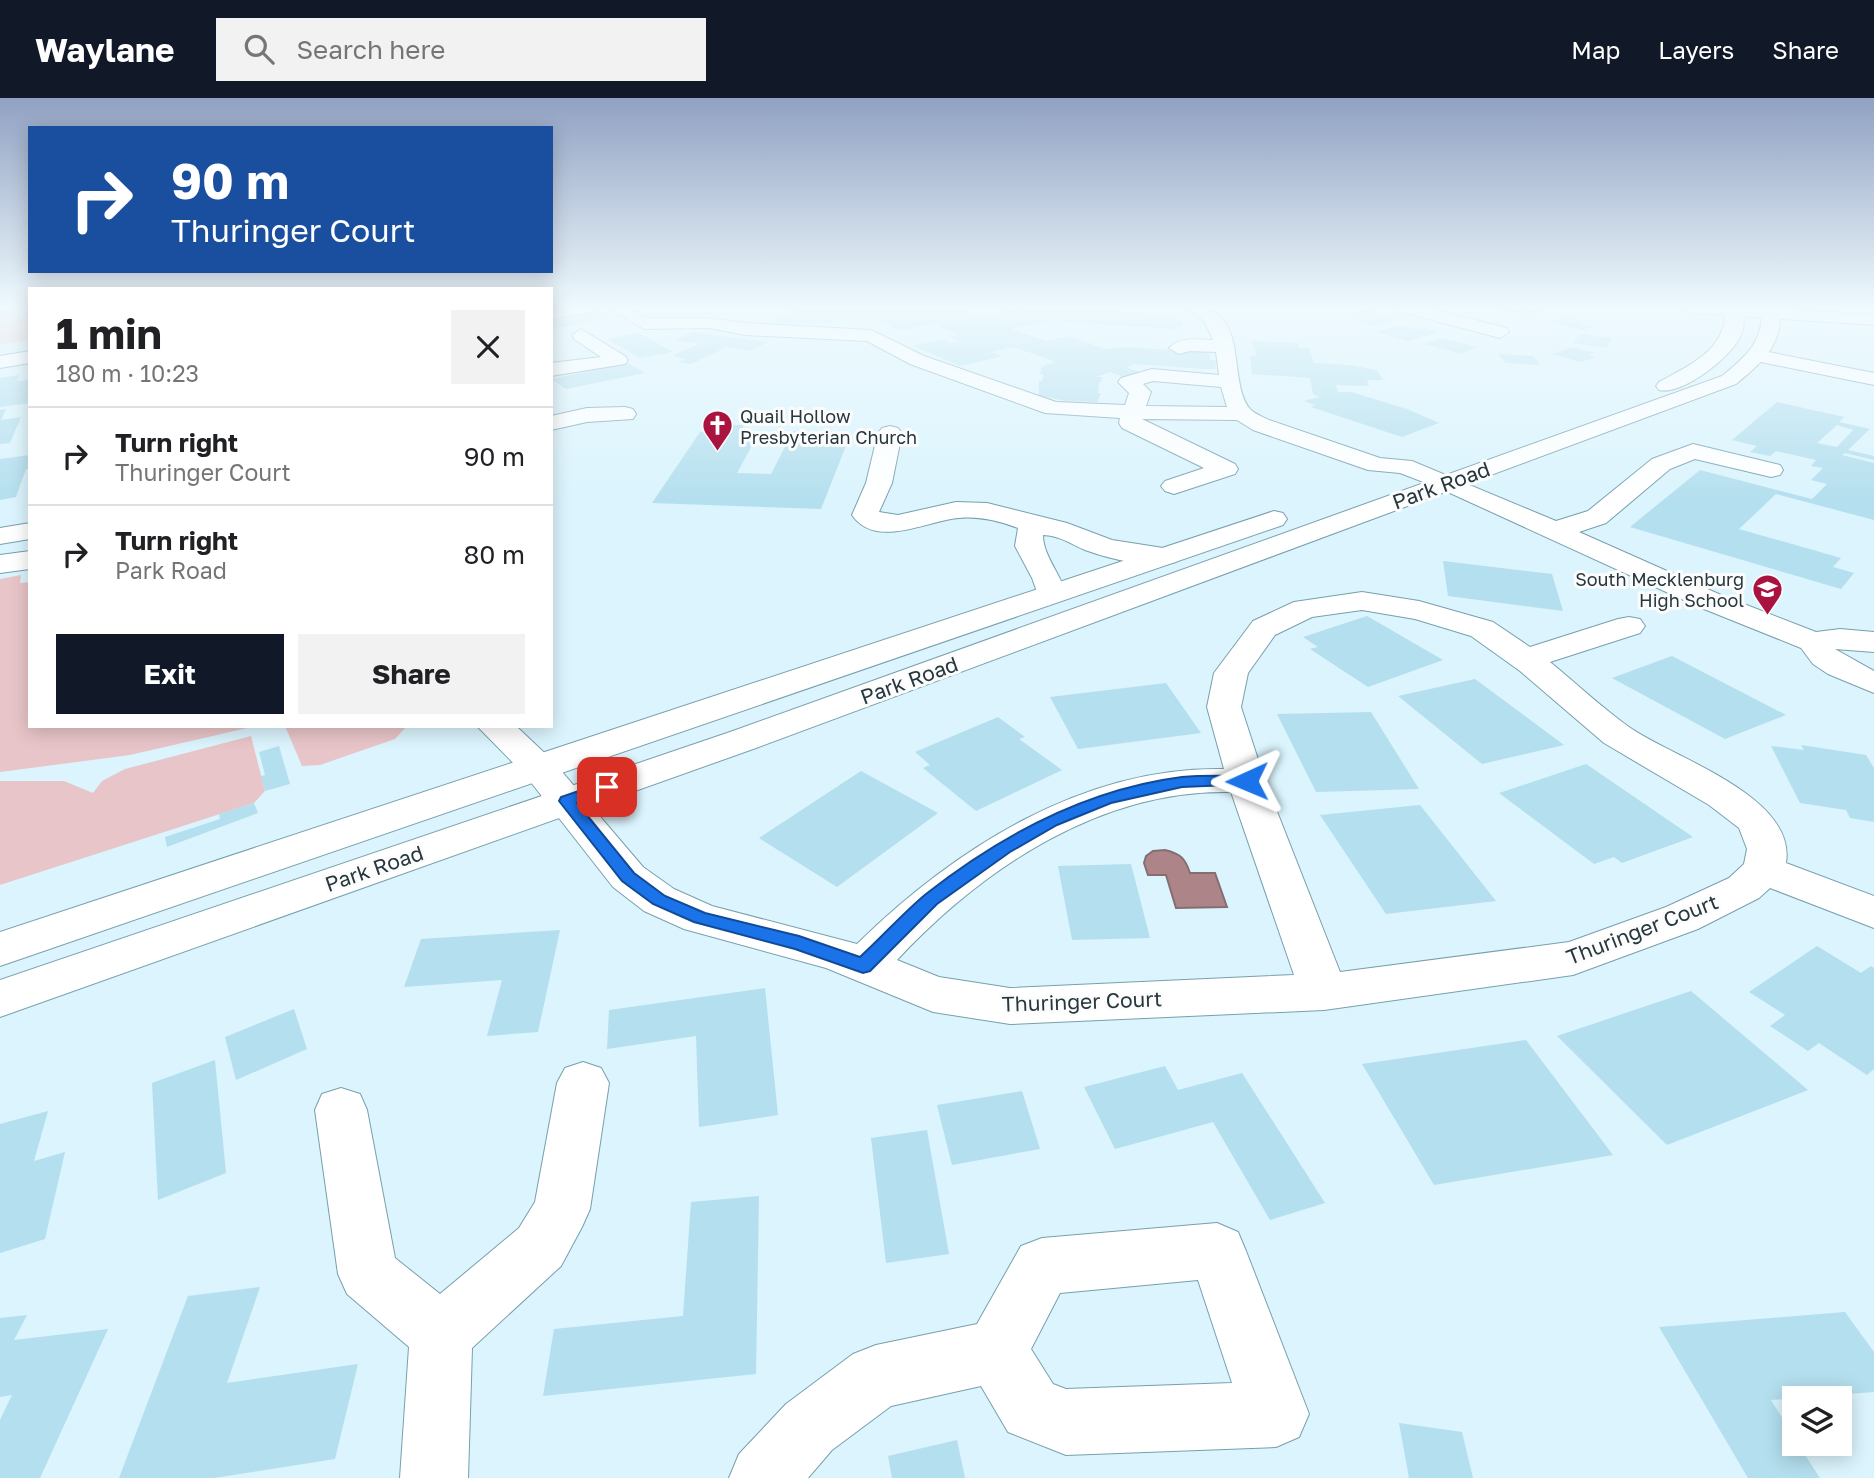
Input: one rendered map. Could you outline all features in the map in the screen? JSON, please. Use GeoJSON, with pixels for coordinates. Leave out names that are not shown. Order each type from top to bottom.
{"type":"FeatureCollection","features":[{"type":"Feature","properties":{"kind":"street"},"geometry":{"type":"LineString","coordinates":[[972,372],[1001,380],[1053,408],[1183,415],[1242,413],[1276,431],[1377,465],[1423,473],[1813,642],[1840,639],[1874,642]]}},
{"type":"Feature","properties":{"kind":"street"},"geometry":{"type":"LineString","coordinates":[[1231,372],[1237,405],[1242,413]]}},
{"type":"Feature","properties":{"kind":"street","name":"Park Road"},"geometry":{"type":"LineString","coordinates":[[0,949],[553,784],[756,735],[1423,473],[1673,382],[1692,372]]}},
{"type":"Feature","properties":{"kind":"street","name":"Park Road"},"geometry":{"type":"LineString","coordinates":[[0,999],[1051,594],[1423,473],[1729,380],[1738,372]]}},
{"type":"Feature","properties":{"kind":"street"},"geometry":{"type":"LineString","coordinates":[[1841,372],[1874,379]]}},
{"type":"Feature","properties":{"kind":"street"},"geometry":{"type":"LineString","coordinates":[[1174,486],[1226,469],[1130,423],[1140,392],[1128,382],[1152,375],[1233,383]]}},
{"type":"Feature","properties":{"kind":"street"},"geometry":{"type":"LineString","coordinates":[[553,423],[587,415],[625,414]]}},
{"type":"Feature","properties":{"kind":"street"},"geometry":{"type":"LineString","coordinates":[[890,433],[878,483],[865,515],[873,521],[906,522],[958,510],[1011,516],[1105,547],[1166,556]]}},
{"type":"Feature","properties":{"kind":"street"},"geometry":{"type":"LineString","coordinates":[[1553,531],[1597,517],[1661,464],[1693,451],[1771,470]]}},
{"type":"Feature","properties":{"kind":"street"},"geometry":{"type":"LineString","coordinates":[[0,513],[28,509]]}},
{"type":"Feature","properties":{"kind":"street"},"geometry":{"type":"LineString","coordinates":[[1037,526],[1030,530],[1029,545],[1047,578],[1051,594]]}},
{"type":"Feature","properties":{"kind":"street"},"geometry":{"type":"LineString","coordinates":[[0,536],[28,531]]}},
{"type":"Feature","properties":{"kind":"street"},"geometry":{"type":"LineString","coordinates":[[0,565],[28,560]]}},
{"type":"Feature","properties":{"kind":"street"},"geometry":{"type":"LineString","coordinates":[[1324,992],[1247,781],[1224,707],[1231,673],[1242,654],[1264,628],[1305,609],[1362,601],[1419,610],[1482,629],[1526,659],[1617,735],[1723,796],[1756,821],[1766,859],[1874,914]]}},
{"type":"Feature","properties":{"kind":"street"},"geometry":{"type":"LineString","coordinates":[[1526,659],[1629,626]]}},
{"type":"Feature","properties":{"kind":"street"},"geometry":{"type":"LineString","coordinates":[[1813,642],[1816,649],[1831,662],[1874,683]]}},
{"type":"Feature","properties":{"kind":"street","name":"Thuringer Court"},"geometry":{"type":"LineString","coordinates":[[497,728],[553,784],[628,877],[659,900],[700,918],[799,943],[933,994],[1010,1006],[1324,992],[1573,958],[1682,918],[1744,888],[1766,859]]}},
{"type":"Feature","properties":{"kind":"street"},"geometry":{"type":"LineString","coordinates":[[863,966],[931,900],[1004,848],[1051,821],[1106,799],[1182,782],[1247,781]]}},
{"type":"Feature","properties":{"kind":"street"},"geometry":{"type":"LineString","coordinates":[[434,1478],[441,1334],[540,1247],[546,1238],[562,1209],[583,1083]]}},
{"type":"Feature","properties":{"kind":"street"},"geometry":{"type":"LineString","coordinates":[[341,1110],[368,1274],[441,1334]]}},
{"type":"Feature","properties":{"kind":"street"},"geometry":{"type":"LineString","coordinates":[[763,1478],[809,1427],[876,1377],[996,1351]]}},
{"type":"Feature","properties":{"kind":"shaded area"},"geometry":{"type":"Polygon","coordinates":[[[21,575],[20,583],[28,582],[28,728],[247,728],[130,755],[0,772],[0,579],[21,575]]]}},
{"type":"Feature","properties":{"kind":"shaded area"},"geometry":{"type":"Polygon","coordinates":[[[286,728],[405,728],[395,739],[320,765],[302,766],[286,728]]]}},
{"type":"Feature","properties":{"kind":"shaded area"},"geometry":{"type":"Polygon","coordinates":[[[251,736],[265,791],[254,803],[0,885],[0,781],[64,781],[93,793],[102,781],[125,769],[251,736]]]}},
{"type":"Feature","properties":{"kind":"shaded area"},"geometry":{"type":"Polygon","coordinates":[[[1165,850],[1182,857],[1190,873],[1215,873],[1227,907],[1176,908],[1166,875],[1148,875],[1144,863],[1146,856],[1153,851],[1165,850]]]}},
{"type":"Feature","properties":{"kind":"building"},"geometry":{"type":"Polygon","coordinates":[[[583,372],[645,373],[566,389],[553,379],[583,372]]]}},
{"type":"Feature","properties":{"kind":"building"},"geometry":{"type":"Polygon","coordinates":[[[1109,372],[1096,377],[1102,377],[1098,393],[1101,393],[1097,402],[1066,401],[1039,396],[1039,381],[1042,381],[1044,375],[1040,374],[1109,372]]]}},
{"type":"Feature","properties":{"kind":"building"},"geometry":{"type":"Polygon","coordinates":[[[1111,372],[1140,372],[1160,380],[1143,384],[1111,372]]]}},
{"type":"Feature","properties":{"kind":"building"},"geometry":{"type":"Polygon","coordinates":[[[1378,372],[1383,380],[1367,380],[1369,386],[1336,385],[1338,392],[1351,392],[1407,409],[1439,423],[1402,437],[1311,407],[1315,405],[1303,401],[1320,397],[1313,394],[1310,378],[1252,374],[1378,372]]]}},
{"type":"Feature","properties":{"kind":"building"},"geometry":{"type":"Polygon","coordinates":[[[19,375],[17,381],[28,380],[28,403],[0,407],[0,378],[19,375]]]}},
{"type":"Feature","properties":{"kind":"building"},"geometry":{"type":"Polygon","coordinates":[[[1777,402],[1844,417],[1839,422],[1870,429],[1848,450],[1874,456],[1874,460],[1845,453],[1842,455],[1874,463],[1874,520],[1776,494],[1739,529],[1841,558],[1833,567],[1854,573],[1841,589],[1630,527],[1700,470],[1812,499],[1827,484],[1811,480],[1823,468],[1811,466],[1816,460],[1776,451],[1770,456],[1750,452],[1757,446],[1732,440],[1777,402]],[[1837,425],[1817,443],[1837,447],[1853,430],[1837,425]]]}},
{"type":"Feature","properties":{"kind":"building"},"geometry":{"type":"Polygon","coordinates":[[[6,409],[1,420],[21,417],[10,443],[0,444],[0,410],[6,409]]]}},
{"type":"Feature","properties":{"kind":"building","name":"Quail Hollow Presbyterian Church"},"geometry":{"type":"Polygon","coordinates":[[[723,425],[744,425],[740,433],[759,433],[737,473],[771,474],[793,431],[851,433],[821,509],[652,503],[700,432],[718,432],[723,425]]]}},
{"type":"Feature","properties":{"kind":"building"},"geometry":{"type":"Polygon","coordinates":[[[28,455],[28,469],[16,497],[0,500],[0,459],[28,455]]]}},
{"type":"Feature","properties":{"kind":"building"},"geometry":{"type":"Polygon","coordinates":[[[1443,561],[1552,574],[1563,611],[1448,596],[1443,561]]]}},
{"type":"Feature","properties":{"kind":"building"},"geometry":{"type":"Polygon","coordinates":[[[1367,616],[1443,660],[1368,687],[1310,649],[1318,647],[1303,637],[1367,616]]]}},
{"type":"Feature","properties":{"kind":"building"},"geometry":{"type":"Polygon","coordinates":[[[1672,656],[1786,715],[1725,739],[1612,678],[1672,656]]]}},
{"type":"Feature","properties":{"kind":"building"},"geometry":{"type":"Polygon","coordinates":[[[1475,679],[1564,745],[1482,764],[1398,696],[1475,679]]]}},
{"type":"Feature","properties":{"kind":"building"},"geometry":{"type":"Polygon","coordinates":[[[1166,683],[1201,733],[1078,749],[1050,697],[1166,683]]]}},
{"type":"Feature","properties":{"kind":"building"},"geometry":{"type":"Polygon","coordinates":[[[1371,712],[1419,789],[1316,792],[1277,714],[1371,712]]]}},
{"type":"Feature","properties":{"kind":"building"},"geometry":{"type":"Polygon","coordinates":[[[998,717],[1025,737],[1019,739],[1062,770],[976,811],[923,768],[930,765],[915,752],[998,717]]]}},
{"type":"Feature","properties":{"kind":"building"},"geometry":{"type":"Polygon","coordinates":[[[1801,745],[1866,755],[1874,768],[1874,822],[1850,818],[1846,810],[1800,803],[1771,746],[1804,750],[1801,745]]]}},
{"type":"Feature","properties":{"kind":"building"},"geometry":{"type":"Polygon","coordinates":[[[279,746],[290,784],[265,791],[261,776],[265,775],[259,752],[279,746]]]}},
{"type":"Feature","properties":{"kind":"building"},"geometry":{"type":"Polygon","coordinates":[[[1586,764],[1693,837],[1622,863],[1614,857],[1594,864],[1499,793],[1586,764]]]}},
{"type":"Feature","properties":{"kind":"building"},"geometry":{"type":"Polygon","coordinates":[[[861,771],[938,813],[837,887],[759,838],[861,771]]]}},
{"type":"Feature","properties":{"kind":"building"},"geometry":{"type":"Polygon","coordinates":[[[254,803],[258,813],[167,847],[165,837],[220,819],[219,814],[254,803]]]}},
{"type":"Feature","properties":{"kind":"building"},"geometry":{"type":"Polygon","coordinates":[[[1420,805],[1496,901],[1386,914],[1320,815],[1420,805]]]}},
{"type":"Feature","properties":{"kind":"building"},"geometry":{"type":"Polygon","coordinates":[[[1131,864],[1150,938],[1072,940],[1058,866],[1131,864]]]}},
{"type":"Feature","properties":{"kind":"building"},"geometry":{"type":"Polygon","coordinates":[[[560,930],[538,1032],[487,1036],[502,980],[404,987],[421,939],[560,930]]]}},
{"type":"Feature","properties":{"kind":"building"},"geometry":{"type":"Polygon","coordinates":[[[1817,946],[1861,973],[1871,966],[1874,968],[1874,1069],[1867,1075],[1819,1043],[1808,1051],[1770,1026],[1785,1015],[1749,992],[1817,946]]]}},
{"type":"Feature","properties":{"kind":"building"},"geometry":{"type":"Polygon","coordinates":[[[765,988],[778,1115],[699,1127],[696,1036],[607,1049],[609,1010],[765,988]]]}},
{"type":"Feature","properties":{"kind":"building"},"geometry":{"type":"Polygon","coordinates":[[[1691,991],[1808,1090],[1667,1145],[1557,1036],[1691,991]]]}},
{"type":"Feature","properties":{"kind":"building"},"geometry":{"type":"Polygon","coordinates":[[[294,1009],[307,1049],[236,1080],[225,1037],[294,1009]]]}},
{"type":"Feature","properties":{"kind":"building"},"geometry":{"type":"Polygon","coordinates":[[[1526,1040],[1613,1155],[1434,1185],[1362,1064],[1526,1040]]]}},
{"type":"Feature","properties":{"kind":"building"},"geometry":{"type":"Polygon","coordinates":[[[215,1060],[226,1173],[158,1200],[152,1083],[215,1060]]]}},
{"type":"Feature","properties":{"kind":"building"},"geometry":{"type":"Polygon","coordinates":[[[1165,1066],[1178,1090],[1242,1073],[1325,1203],[1270,1220],[1213,1122],[1115,1149],[1084,1087],[1165,1066]]]}},
{"type":"Feature","properties":{"kind":"building"},"geometry":{"type":"Polygon","coordinates":[[[1022,1091],[1040,1149],[952,1165],[937,1105],[1022,1091]]]}},
{"type":"Feature","properties":{"kind":"building"},"geometry":{"type":"Polygon","coordinates":[[[48,1111],[34,1161],[65,1152],[45,1239],[0,1253],[0,1124],[48,1111]]]}},
{"type":"Feature","properties":{"kind":"building"},"geometry":{"type":"Polygon","coordinates":[[[927,1130],[949,1254],[886,1263],[871,1138],[927,1130]]]}},
{"type":"Feature","properties":{"kind":"building"},"geometry":{"type":"Polygon","coordinates":[[[759,1196],[756,1374],[543,1396],[554,1329],[683,1316],[691,1202],[759,1196]]]}},
{"type":"Feature","properties":{"kind":"building"},"geometry":{"type":"Polygon","coordinates":[[[260,1287],[227,1383],[358,1364],[335,1459],[214,1478],[119,1478],[188,1296],[260,1287]]]}},
{"type":"Feature","properties":{"kind":"building"},"geometry":{"type":"Polygon","coordinates":[[[1845,1312],[1874,1352],[1874,1392],[1852,1394],[1852,1386],[1782,1386],[1782,1399],[1771,1400],[1782,1418],[1782,1456],[1806,1456],[1820,1478],[1748,1478],[1659,1327],[1845,1312]]]}},
{"type":"Feature","properties":{"kind":"building"},"geometry":{"type":"Polygon","coordinates":[[[27,1315],[14,1340],[108,1329],[40,1478],[0,1478],[0,1420],[12,1395],[0,1397],[0,1318],[27,1315]]]}},
{"type":"Feature","properties":{"kind":"building"},"geometry":{"type":"Polygon","coordinates":[[[1399,1423],[1462,1432],[1473,1478],[1409,1478],[1399,1423]]]}},
{"type":"Feature","properties":{"kind":"building"},"geometry":{"type":"Polygon","coordinates":[[[957,1440],[965,1478],[892,1478],[888,1456],[957,1440]]]}},
{"type":"Feature","properties":{"kind":"place","name":"Quail Hollow Presbyterian Church"},"geometry":{"type":"Point","coordinates":[717,453]}},
{"type":"Feature","properties":{"kind":"place","name":"South Mecklenburg High School"},"geometry":{"type":"Point","coordinates":[1767,616]}},
{"type":"Feature","properties":{"kind":"route"},"geometry":{"type":"LineString","coordinates":[[607,787],[567,801],[628,877],[642,889],[659,900],[700,918],[799,943],[863,966],[931,900],[1004,848],[1051,821],[1106,799],[1182,782],[1247,781]]}}]}
